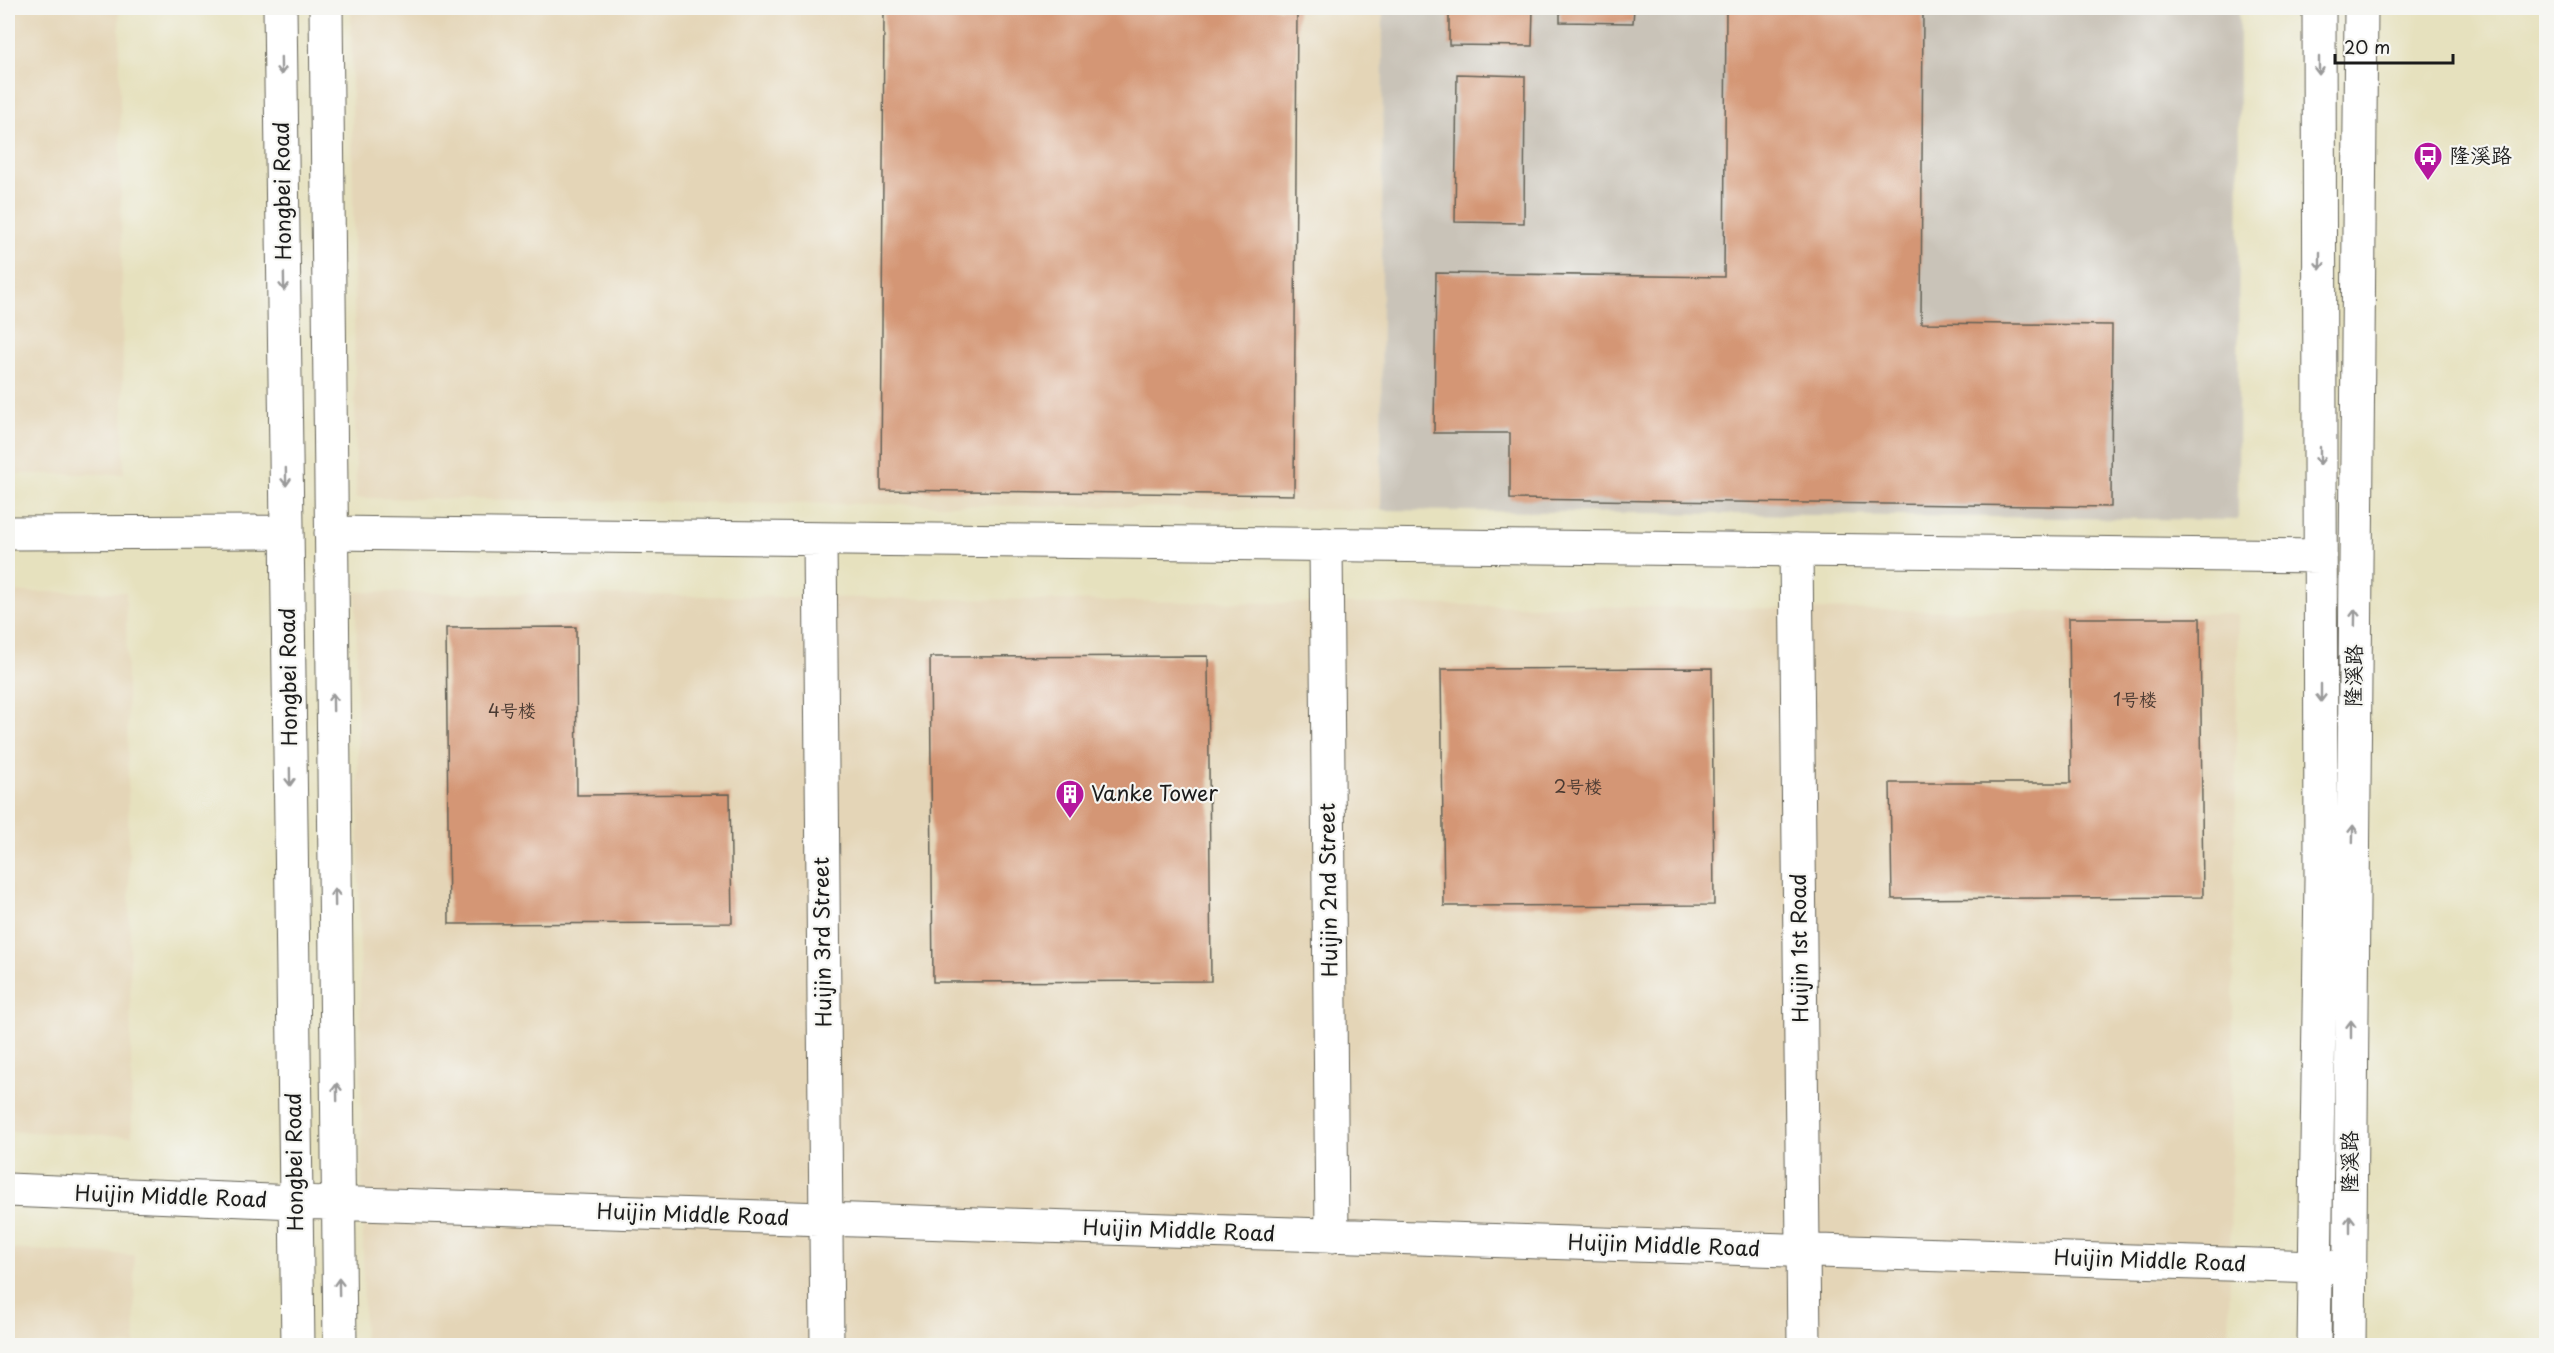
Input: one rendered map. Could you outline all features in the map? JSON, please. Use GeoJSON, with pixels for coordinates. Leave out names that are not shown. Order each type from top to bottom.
{"type":"FeatureCollection","features":[{"type":"Feature","properties":{"kind":"street","name":"Hongbei Road"},"geometry":{"type":"LineString","coordinates":[[280,8],[298,1346]]}},
{"type":"Feature","properties":{"kind":"street","name":"Hongbei Road"},"geometry":{"type":"LineString","coordinates":[[326,8],[340,1346]]}},
{"type":"Feature","properties":{"kind":"street","name":"隆溪路"},"geometry":{"type":"LineString","coordinates":[[2314,1346],[2321,880],[2319,8]]}},
{"type":"Feature","properties":{"kind":"street","name":"隆溪路"},"geometry":{"type":"LineString","coordinates":[[2349,1346],[2361,8]]}},
{"type":"Feature","properties":{"kind":"street"},"geometry":{"type":"LineString","coordinates":[[8,533],[287,532]]}},
{"type":"Feature","properties":{"kind":"street"},"geometry":{"type":"LineString","coordinates":[[331,533],[2320,556]]}},
{"type":"Feature","properties":{"kind":"street","name":"Huijin 3rd Street"},"geometry":{"type":"LineString","coordinates":[[819,538],[827,1346]]}},
{"type":"Feature","properties":{"kind":"street","name":"Huijin 2nd Street"},"geometry":{"type":"LineString","coordinates":[[1326,544],[1332,1236]]}},
{"type":"Feature","properties":{"kind":"street","name":"Huijin 1st Road"},"geometry":{"type":"LineString","coordinates":[[1796,550],[1804,1346]]}},
{"type":"Feature","properties":{"kind":"street","name":"Huijin Middle Road"},"geometry":{"type":"LineString","coordinates":[[8,1190],[338,1204],[2350,1268]]}},
{"type":"Feature","properties":{"kind":"shaded area"},"geometry":{"type":"Polygon","coordinates":[[[8,8],[119,8],[124,474],[8,474],[8,8]]]}},
{"type":"Feature","properties":{"kind":"shaded area"},"geometry":{"type":"Polygon","coordinates":[[[351,8],[1383,8],[1381,510],[356,498],[351,8]]]}},
{"type":"Feature","properties":{"kind":"shaded area"},"geometry":{"type":"Polygon","coordinates":[[[1383,8],[2239,8],[2238,520],[1381,510],[1383,8]]]}},
{"type":"Feature","properties":{"kind":"shaded area"},"geometry":{"type":"Polygon","coordinates":[[[8,592],[126,592],[132,1136],[8,1131],[8,592]]]}},
{"type":"Feature","properties":{"kind":"shaded area"},"geometry":{"type":"Polygon","coordinates":[[[356,592],[2238,614],[2229,1345],[364,1345],[356,592]]]}},
{"type":"Feature","properties":{"kind":"shaded area"},"geometry":{"type":"Polygon","coordinates":[[[8,1249],[134,1255],[135,1345],[8,1345],[8,1249]]]}},
{"type":"Feature","properties":{"kind":"building"},"geometry":{"type":"Polygon","coordinates":[[[884,8],[1297,8],[1294,495],[881,490],[884,8]]]}},
{"type":"Feature","properties":{"kind":"building"},"geometry":{"type":"Polygon","coordinates":[[[1449,8],[1533,8],[1532,46],[1449,45],[1449,8]]]}},
{"type":"Feature","properties":{"kind":"building"},"geometry":{"type":"Polygon","coordinates":[[[1560,8],[1634,8],[1633,23],[1560,22],[1560,8]]]}},
{"type":"Feature","properties":{"kind":"building"},"geometry":{"type":"Polygon","coordinates":[[[1726,8],[1923,8],[1921,323],[2112,325],[2111,507],[1510,499],[1510,433],[1434,433],[1436,273],[1724,277],[1726,8]]]}},
{"type":"Feature","properties":{"kind":"building"},"geometry":{"type":"Polygon","coordinates":[[[1457,74],[1525,76],[1524,223],[1455,222],[1457,74]]]}},
{"type":"Feature","properties":{"kind":"building"},"geometry":{"type":"Polygon","coordinates":[[[2069,618],[2200,618],[2203,897],[1892,899],[1890,783],[2071,783],[2069,618]]]}},
{"type":"Feature","properties":{"kind":"building"},"geometry":{"type":"Polygon","coordinates":[[[576,627],[577,795],[730,794],[732,923],[449,924],[446,628],[576,627]]]}},
{"type":"Feature","properties":{"kind":"building","name":"Vanke Tower"},"geometry":{"type":"Polygon","coordinates":[[[1208,656],[1211,981],[933,982],[930,657],[1208,656]]]}},
{"type":"Feature","properties":{"kind":"building"},"geometry":{"type":"Polygon","coordinates":[[[1712,668],[1714,905],[1444,906],[1441,669],[1712,668]]]}},
{"type":"Feature","properties":{"kind":"place","name":"隆溪路"},"geometry":{"type":"Point","coordinates":[2428,182]}},
{"type":"Feature","properties":{"kind":"place","name":"Vanke Tower"},"geometry":{"type":"Point","coordinates":[1070,820]}}]}
